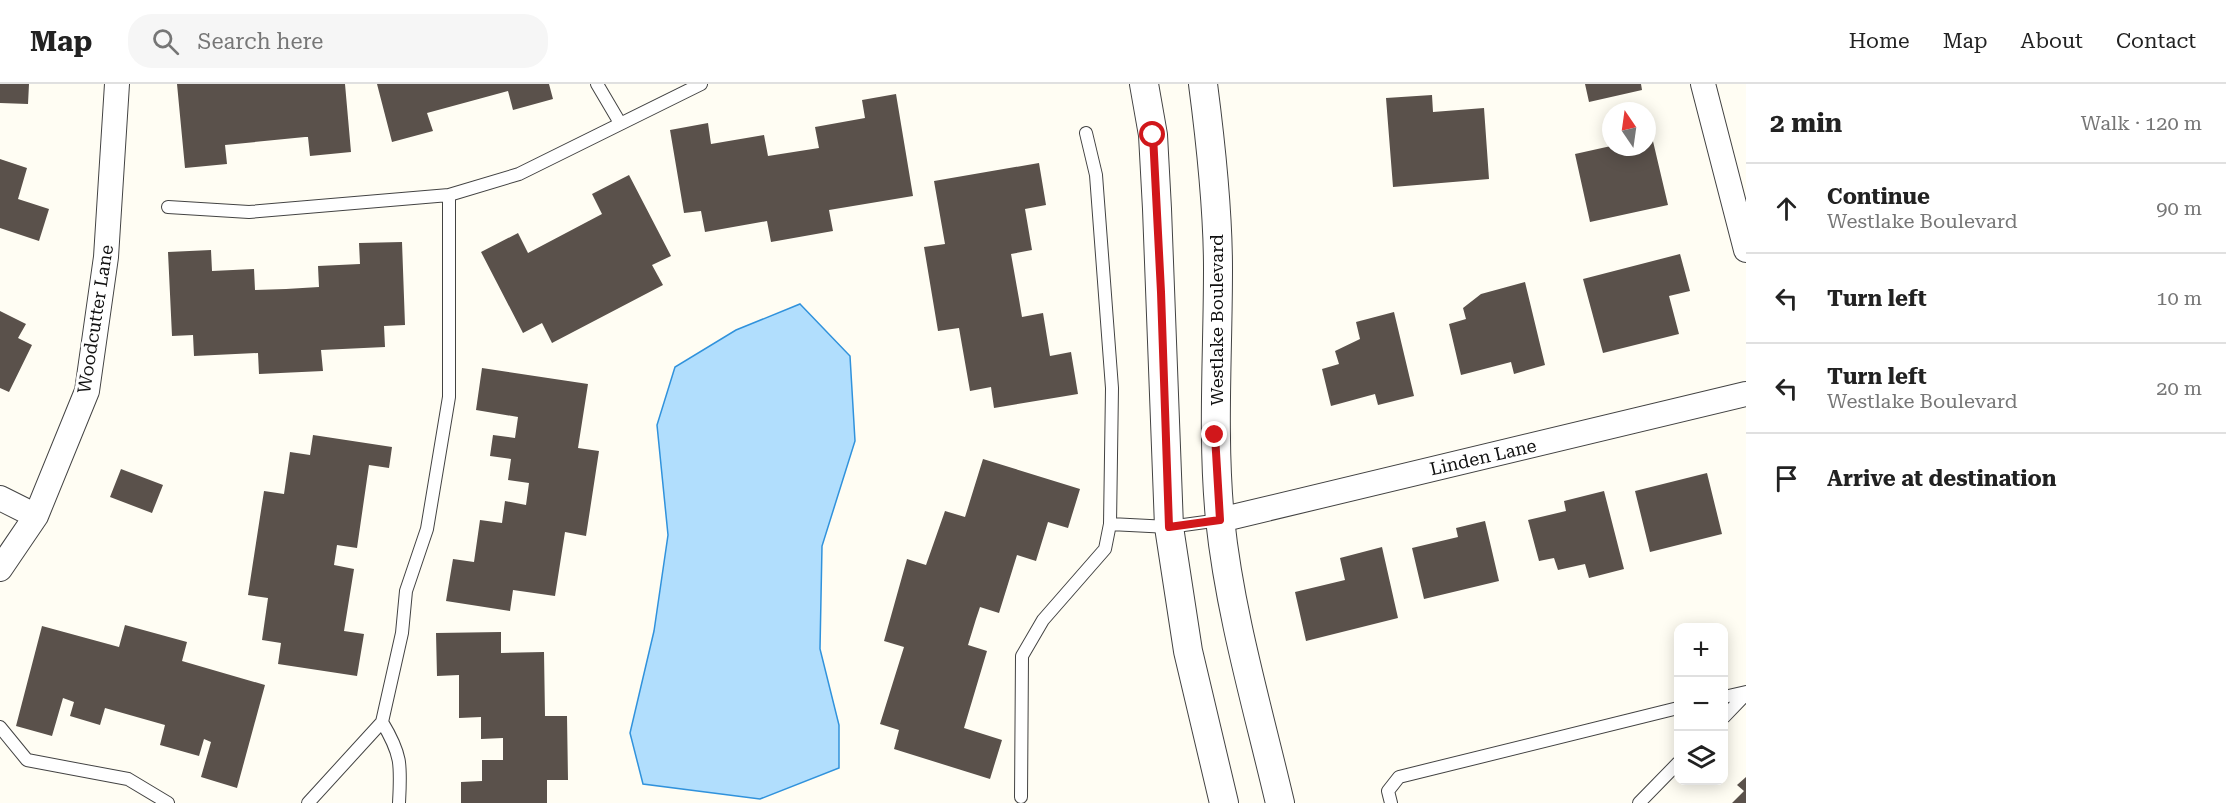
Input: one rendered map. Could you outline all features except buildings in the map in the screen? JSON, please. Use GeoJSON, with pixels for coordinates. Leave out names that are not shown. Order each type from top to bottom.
{"type":"FeatureCollection","features":[{"type":"Feature","properties":{"kind":"street","name":"Woodcutter Lane"},"geometry":{"type":"LineString","coordinates":[[0,569],[36,516],[87,391],[106,257],[117,84]]}},
{"type":"Feature","properties":{"kind":"street"},"geometry":{"type":"LineString","coordinates":[[1144,84],[1153,135],[1169,527],[1188,651],[1224,803]]}},
{"type":"Feature","properties":{"kind":"street","name":"Westlake Boulevard"},"geometry":{"type":"LineString","coordinates":[[1203,84],[1213,156],[1218,267],[1215,435],[1220,520],[1236,621],[1280,803]]}},
{"type":"Feature","properties":{"kind":"street"},"geometry":{"type":"LineString","coordinates":[[1703,84],[1746,249]]}},
{"type":"Feature","properties":{"kind":"street","name":"Linden Lane"},"geometry":{"type":"LineString","coordinates":[[1220,520],[1746,394]]}},
{"type":"Feature","properties":{"kind":"street"},"geometry":{"type":"LineString","coordinates":[[0,498],[36,516]]}},
{"type":"Feature","properties":{"kind":"lane"},"geometry":{"type":"LineString","coordinates":[[597,84],[621,123]]}},
{"type":"Feature","properties":{"kind":"lane"},"geometry":{"type":"LineString","coordinates":[[168,207],[249,212],[449,195],[519,174],[701,84]]}},
{"type":"Feature","properties":{"kind":"lane"},"geometry":{"type":"LineString","coordinates":[[1021,797],[1022,656],[1043,620],[1105,549],[1110,524],[1112,388],[1096,175],[1086,133]]}},
{"type":"Feature","properties":{"kind":"lane"},"geometry":{"type":"LineString","coordinates":[[308,803],[382,722],[402,633],[406,591],[427,529],[449,397],[449,195]]}},
{"type":"Feature","properties":{"kind":"lane"},"geometry":{"type":"LineString","coordinates":[[1110,524],[1169,527],[1220,520]]}},
{"type":"Feature","properties":{"kind":"lane"},"geometry":{"type":"LineString","coordinates":[[1728,696],[1746,693]]}},
{"type":"Feature","properties":{"kind":"lane"},"geometry":{"type":"LineString","coordinates":[[1728,713],[1746,693]]}},
{"type":"Feature","properties":{"kind":"lane"},"geometry":{"type":"LineString","coordinates":[[1391,803],[1388,791],[1399,777],[1674,709]]}},
{"type":"Feature","properties":{"kind":"lane"},"geometry":{"type":"LineString","coordinates":[[382,722],[396,746],[401,766],[399,803]]}},
{"type":"Feature","properties":{"kind":"lane"},"geometry":{"type":"LineString","coordinates":[[0,727],[27,760],[128,779],[168,803]]}},
{"type":"Feature","properties":{"kind":"lane"},"geometry":{"type":"LineString","coordinates":[[1639,803],[1674,767]]}},
{"type":"Feature","properties":{"kind":"water"},"geometry":{"type":"Polygon","coordinates":[[[800,304],[850,356],[855,441],[822,546],[820,649],[839,725],[839,768],[760,799],[643,784],[630,733],[654,631],[668,535],[657,425],[675,367],[736,330],[800,304]]]}},
{"type":"Feature","properties":{"kind":"route"},"geometry":{"type":"LineString","coordinates":[[1153,135],[1169,527],[1220,520],[1215,435]]}}]}
